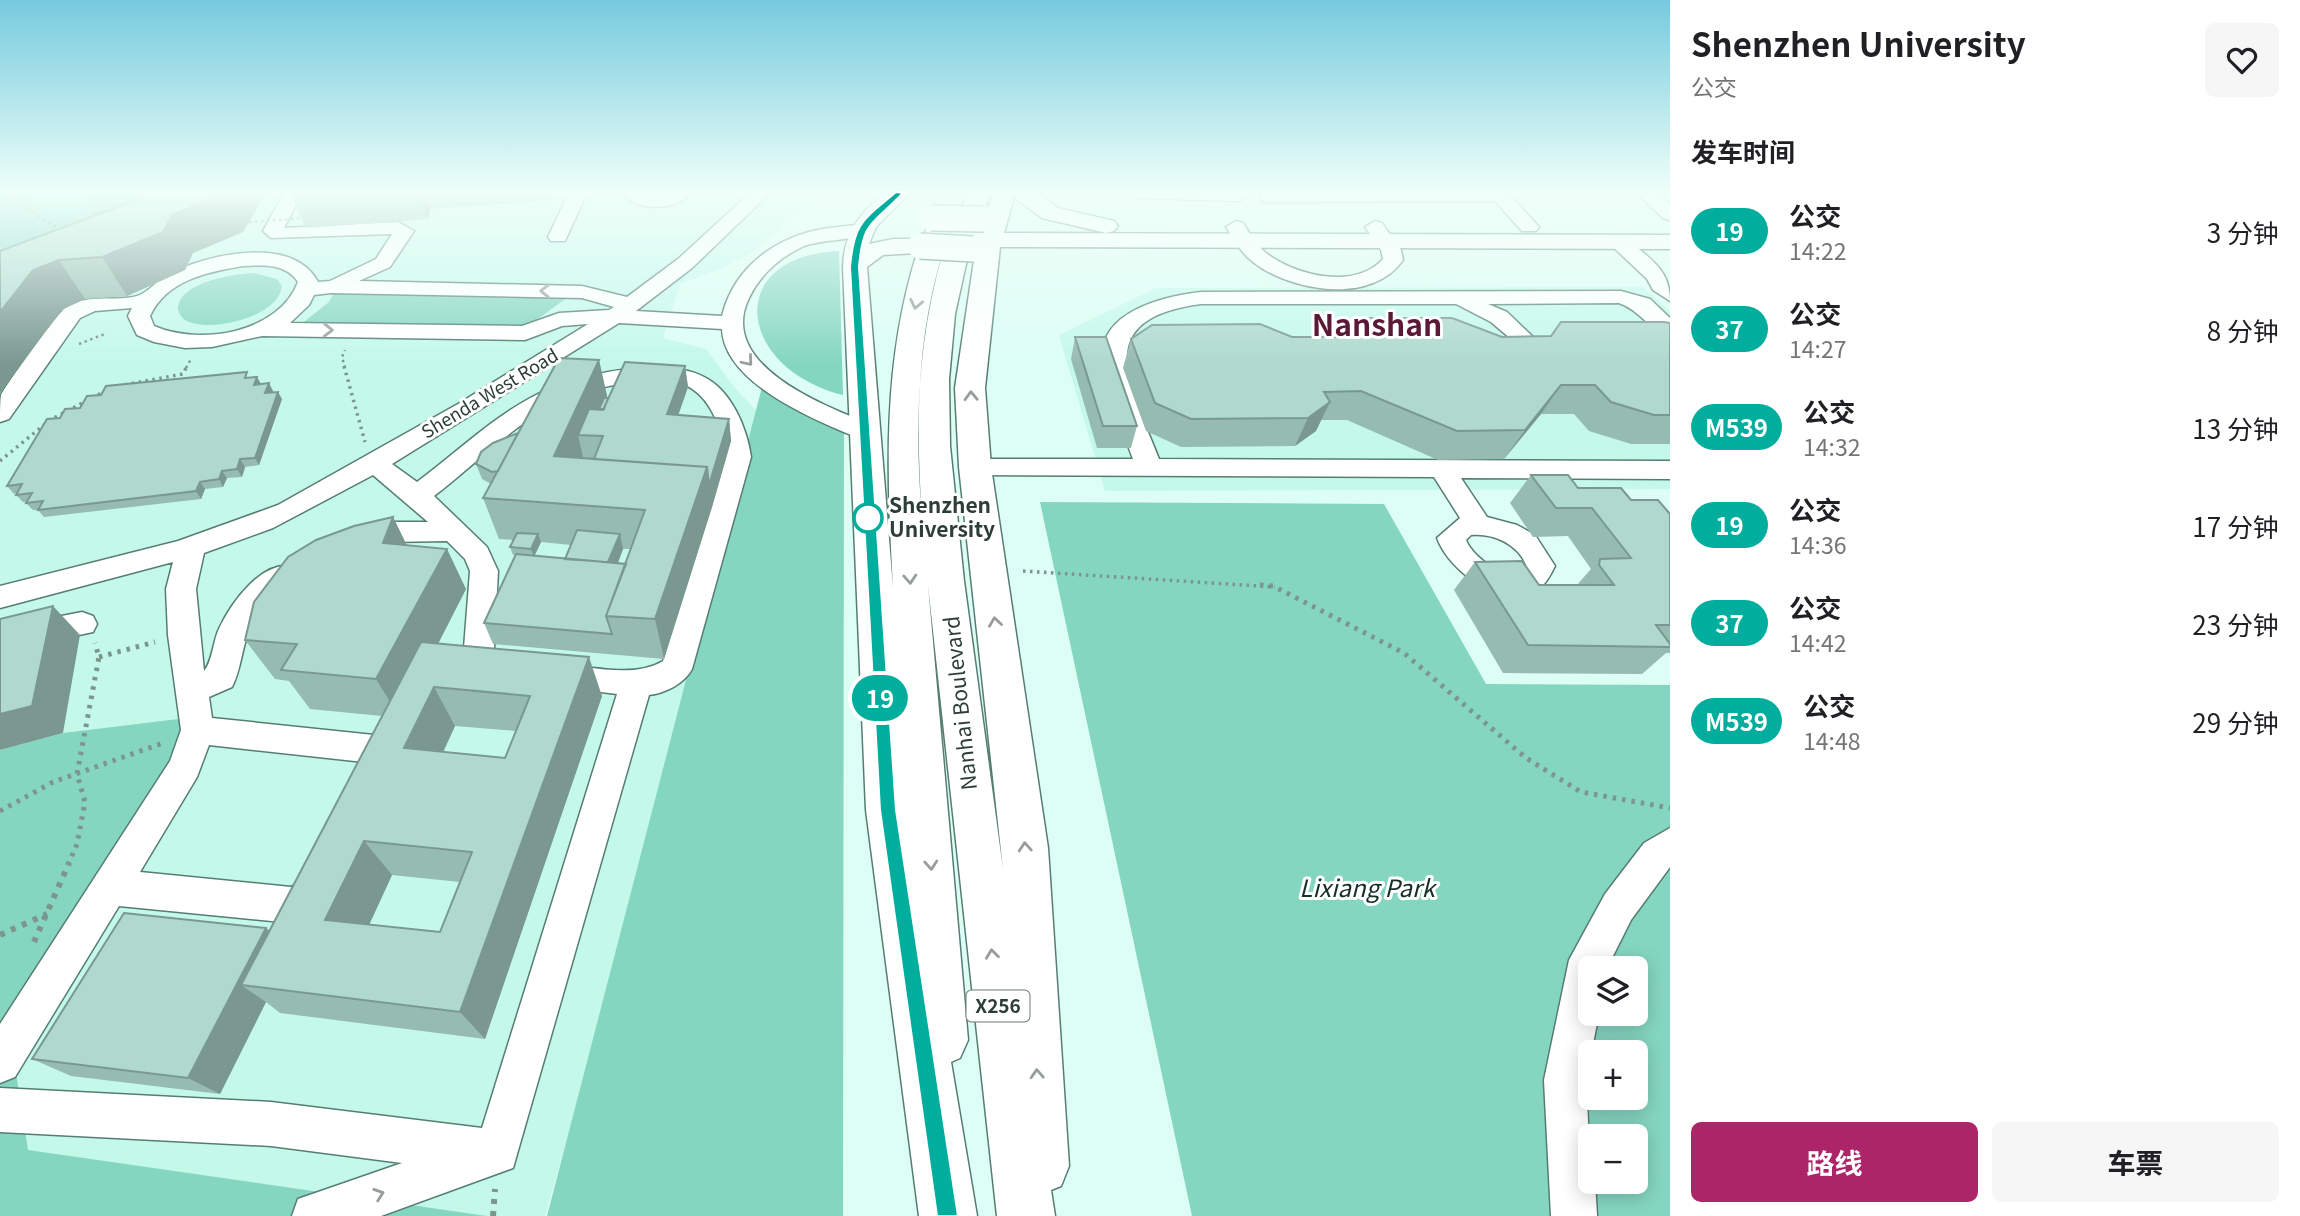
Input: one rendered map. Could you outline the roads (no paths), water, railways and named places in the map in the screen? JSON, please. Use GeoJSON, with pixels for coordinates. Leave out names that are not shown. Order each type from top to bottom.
{"type":"FeatureCollection","features":[{"type":"Feature","properties":{"kind":"main road"},"geometry":{"type":"LineString","coordinates":[[857,250],[861,258],[878,250]]}},
{"type":"Feature","properties":{"kind":"main road"},"geometry":{"type":"LineString","coordinates":[[857,250],[864,431],[888,810],[947,1216]]}},
{"type":"Feature","properties":{"kind":"main road","name":"Nanhai Boulevard"},"geometry":{"type":"LineString","coordinates":[[931,250],[919,293],[905,371],[902,465],[954,1216]]}},
{"type":"Feature","properties":{"kind":"main road","name":"Nanhai Boulevard"},"geometry":{"type":"LineString","coordinates":[[957,250],[946,291],[936,376],[936,469],[971,796],[1026,1216]]}},
{"type":"Feature","properties":{"kind":"main road"},"geometry":{"type":"LineString","coordinates":[[983,250],[970,388],[975,467],[1025,848],[1044,1216]]}},
{"type":"Feature","properties":{"kind":"main road"},"geometry":{"type":"LineString","coordinates":[[973,338],[991,294],[1016,265],[1054,250]]}},
{"type":"Feature","properties":{"kind":"street"},"geometry":{"type":"LineString","coordinates":[[331,287],[383,263],[392,250]]}},
{"type":"Feature","properties":{"kind":"street","name":"Shenda West Road"},"geometry":{"type":"LineString","coordinates":[[0,597],[191,547],[285,512],[530,372],[622,311],[697,250]]}},
{"type":"Feature","properties":{"kind":"street"},"geometry":{"type":"LineString","coordinates":[[784,250],[752,276],[733,315],[731,332],[741,354],[769,381],[808,406],[864,431]]}},
{"type":"Feature","properties":{"kind":"street"},"geometry":{"type":"LineString","coordinates":[[1253,250],[1262,260],[1292,274],[1350,290],[1388,270],[1394,260],[1389,250]]}},
{"type":"Feature","properties":{"kind":"street"},"geometry":{"type":"LineString","coordinates":[[1628,250],[1664,279],[1660,286],[1670,295]]}},
{"type":"Feature","properties":{"kind":"street"},"geometry":{"type":"LineString","coordinates":[[308,290],[305,274],[298,268],[274,261],[243,260],[188,274],[158,290],[147,300],[139,316],[140,323],[152,335],[166,340],[221,340],[259,329],[294,309],[308,290],[331,287],[582,292],[622,311]]}},
{"type":"Feature","properties":{"kind":"street"},"geometry":{"type":"LineString","coordinates":[[1149,468],[1115,368],[1113,350],[1116,342],[1137,318],[1165,304],[1201,298],[1263,298],[1350,290],[1456,297],[1628,297],[1643,304],[1670,330]]}},
{"type":"Feature","properties":{"kind":"street"},"geometry":{"type":"LineString","coordinates":[[559,320],[590,296]]}},
{"type":"Feature","properties":{"kind":"street"},"geometry":{"type":"LineString","coordinates":[[1456,297],[1499,317],[1522,337],[1549,337]]}},
{"type":"Feature","properties":{"kind":"street"},"geometry":{"type":"LineString","coordinates":[[1246,322],[1249,307],[1263,298]]}},
{"type":"Feature","properties":{"kind":"street"},"geometry":{"type":"LineString","coordinates":[[0,414],[72,313],[91,305],[147,300]]}},
{"type":"Feature","properties":{"kind":"street"},"geometry":{"type":"LineString","coordinates":[[259,329],[525,333],[559,320],[622,311],[733,315]]}},
{"type":"Feature","properties":{"kind":"street"},"geometry":{"type":"LineString","coordinates":[[1470,355],[1514,353],[1521,349],[1522,337]]}},
{"type":"Feature","properties":{"kind":"street"},"geometry":{"type":"LineString","coordinates":[[1643,338],[1670,338]]}},
{"type":"Feature","properties":{"kind":"street"},"geometry":{"type":"LineString","coordinates":[[1116,342],[1144,342]]}},
{"type":"Feature","properties":{"kind":"street"},"geometry":{"type":"LineString","coordinates":[[374,463],[416,495],[449,531],[477,554],[484,571],[480,648],[487,663],[509,673],[636,683],[656,681],[676,669],[738,457],[738,442],[730,423],[704,388],[693,380],[643,377],[596,382],[554,394],[527,409],[416,495]]}},
{"type":"Feature","properties":{"kind":"street"},"geometry":{"type":"LineString","coordinates":[[975,467],[1670,470]]}},
{"type":"Feature","properties":{"kind":"street"},"geometry":{"type":"LineString","coordinates":[[1441,469],[1478,525]]}},
{"type":"Feature","properties":{"kind":"street"},"geometry":{"type":"LineString","coordinates":[[191,690],[221,678],[228,639],[247,607],[280,578],[321,555],[389,532],[449,531]]}},
{"type":"Feature","properties":{"kind":"street"},"geometry":{"type":"LineString","coordinates":[[0,1062],[112,887],[185,766],[198,730],[183,635],[181,589],[191,547]]}},
{"type":"Feature","properties":{"kind":"street"},"geometry":{"type":"LineString","coordinates":[[0,640],[82,624]]}},
{"type":"Feature","properties":{"kind":"street"},"geometry":{"type":"LineString","coordinates":[[497,1152],[636,683]]}},
{"type":"Feature","properties":{"kind":"street"},"geometry":{"type":"LineString","coordinates":[[198,730],[374,749],[384,768],[368,808]]}},
{"type":"Feature","properties":{"kind":"street"},"geometry":{"type":"LineString","coordinates":[[1574,1216],[1565,1080],[1589,960],[1618,907],[1657,855],[1670,845]]}},
{"type":"Feature","properties":{"kind":"street"},"geometry":{"type":"LineString","coordinates":[[112,887],[292,905],[317,896],[336,865]]}},
{"type":"Feature","properties":{"kind":"street"},"geometry":{"type":"LineString","coordinates":[[0,1110],[271,1124],[497,1152]]}},
{"type":"Feature","properties":{"kind":"street"},"geometry":{"type":"LineString","coordinates":[[315,1216],[497,1152]]}},
{"type":"Feature","properties":{"kind":"place","name":"Shenzhen University"},"geometry":{"type":"Point","coordinates":[868,518]}},
{"type":"Feature","properties":{"kind":"district","name":"Nanshan"},"geometry":{"type":"Point","coordinates":[1377,326]}},
{"type":"Feature","properties":{"kind":"park label","name":"Lixiang Park"},"geometry":{"type":"Point","coordinates":[1367,889]}}]}
